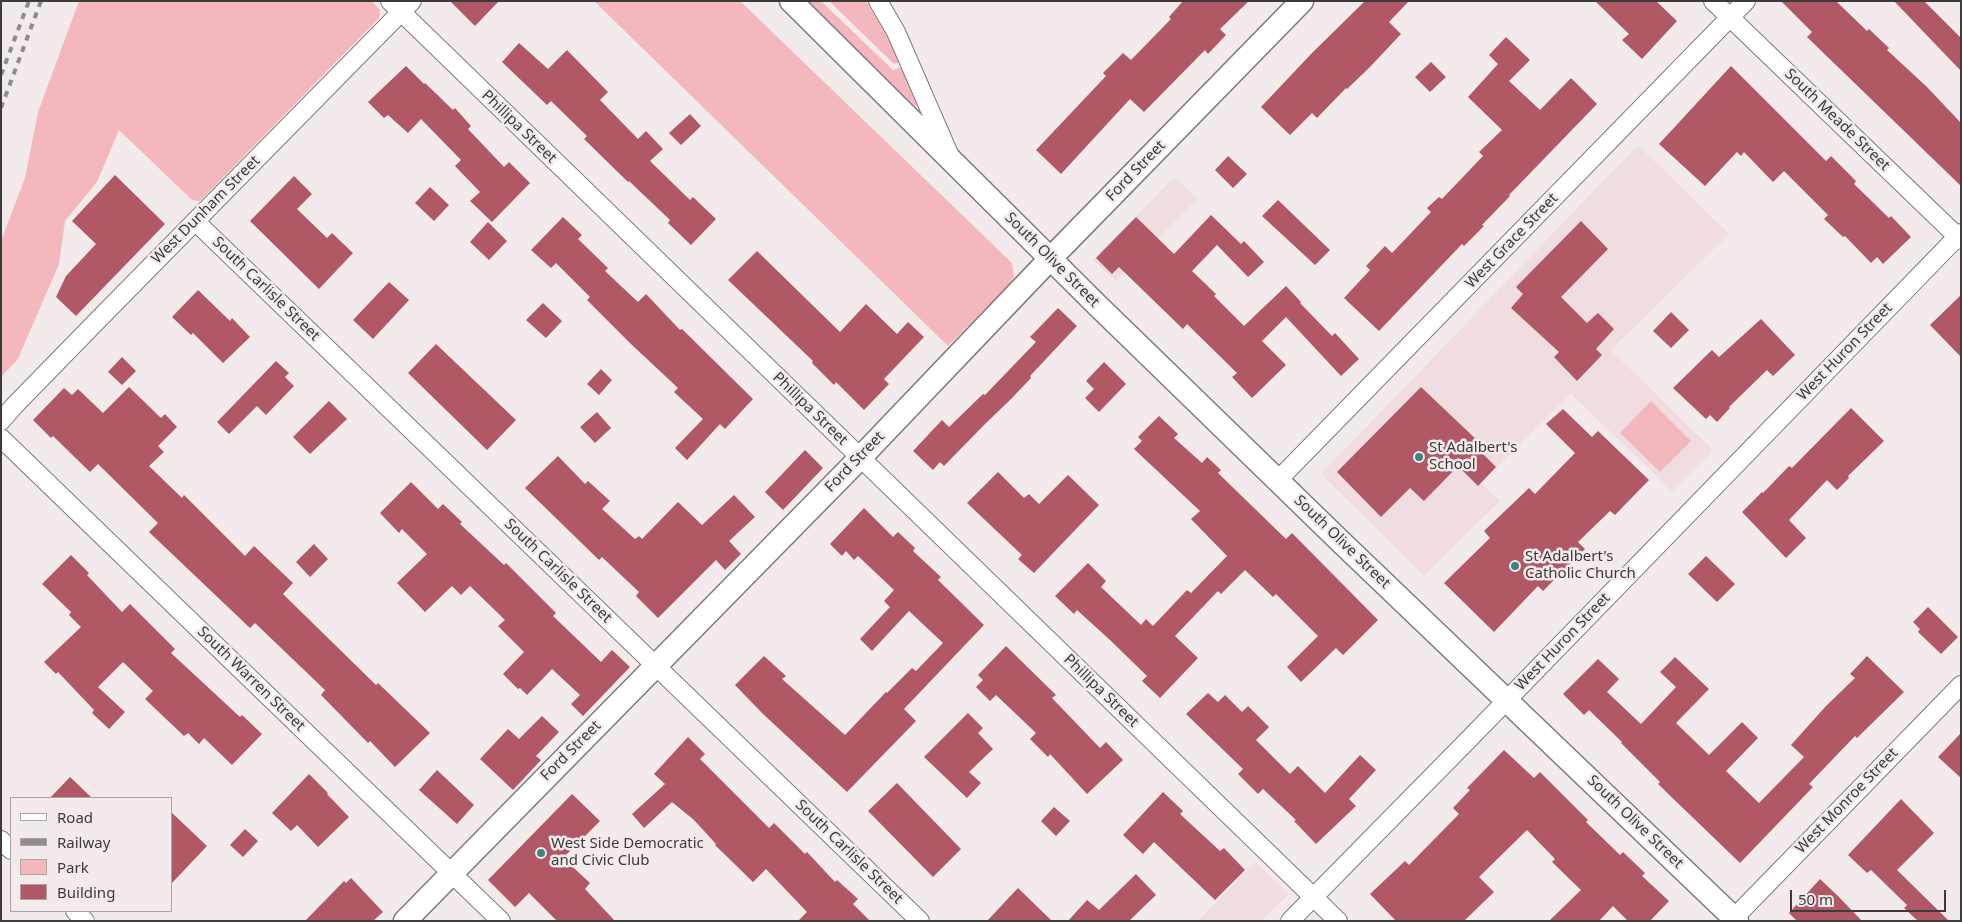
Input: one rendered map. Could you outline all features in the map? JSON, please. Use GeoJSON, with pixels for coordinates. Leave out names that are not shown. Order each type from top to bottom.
{"type":"FeatureCollection","features":[{"type":"Feature","properties":{"kind":"street","name":"South Olive Street"},"geometry":{"type":"LineString","coordinates":[[791,1],[1050,259],[1736,919]]}},
{"type":"Feature","properties":{"kind":"street","name":"Ford Street"},"geometry":{"type":"LineString","coordinates":[[405,921],[860,458],[1050,259],[1302,1]]}},
{"type":"Feature","properties":{"kind":"street","name":"South Meade Street"},"geometry":{"type":"LineString","coordinates":[[1713,1],[1960,236]]}},
{"type":"Feature","properties":{"kind":"street","name":"West Grace Street"},"geometry":{"type":"LineString","coordinates":[[1278,480],[1746,1]]}},
{"type":"Feature","properties":{"kind":"street","name":"West Dunham Street"},"geometry":{"type":"LineString","coordinates":[[1,421],[401,5]]}},
{"type":"Feature","properties":{"kind":"street","name":"Phillipa Street"},"geometry":{"type":"LineString","coordinates":[[401,5],[860,458],[1338,921]]}},
{"type":"Feature","properties":{"kind":"street","name":"South Olive Street"},"geometry":{"type":"LineString","coordinates":[[884,6],[951,160]]}},
{"type":"Feature","properties":{"kind":"street","name":"South Carlisle Street"},"geometry":{"type":"LineString","coordinates":[[195,221],[920,921]]}},
{"type":"Feature","properties":{"kind":"street","name":"West Huron Street"},"geometry":{"type":"LineString","coordinates":[[1290,921],[1960,236]]}},
{"type":"Feature","properties":{"kind":"street","name":"South Warren Street"},"geometry":{"type":"LineString","coordinates":[[1,438],[502,921]]}},
{"type":"Feature","properties":{"kind":"street","name":"West Monroe Street"},"geometry":{"type":"LineString","coordinates":[[1736,919],[1961,685]]}},
{"type":"Feature","properties":{"kind":"street"},"geometry":{"type":"LineString","coordinates":[[1,840],[10,849]]}},
{"type":"Feature","properties":{"kind":"street"},"geometry":{"type":"LineString","coordinates":[[75,912],[85,921]]}},
{"type":"Feature","properties":{"kind":"shaded area"},"geometry":{"type":"Polygon","coordinates":[[[1638,145],[1729,234],[1611,350],[1713,450],[1672,491],[1571,394],[1481,483],[1500,501],[1424,576],[1321,474],[1638,145]]]}},
{"type":"Feature","properties":{"kind":"shaded area"},"geometry":{"type":"Polygon","coordinates":[[[1174,177],[1198,199],[1116,281],[1093,260],[1174,177]]]}},
{"type":"Feature","properties":{"kind":"shaded area"},"geometry":{"type":"Polygon","coordinates":[[[1255,862],[1289,894],[1261,921],[1198,921],[1255,862]]]}},
{"type":"Feature","properties":{"kind":"green space"},"geometry":{"type":"Polygon","coordinates":[[[79,1],[372,1],[380,10],[379,18],[200,201],[192,200],[119,130],[97,182],[65,221],[59,264],[18,359],[1,377],[1,241],[25,178],[38,112],[79,1]]]}},
{"type":"Feature","properties":{"kind":"green space"},"geometry":{"type":"Polygon","coordinates":[[[594,1],[740,1],[1012,263],[1014,277],[1007,287],[948,346],[594,1]]]}},
{"type":"Feature","properties":{"kind":"green space"},"geometry":{"type":"Polygon","coordinates":[[[807,1],[821,1],[893,70],[902,67],[917,106],[915,106],[807,1]]]}},
{"type":"Feature","properties":{"kind":"green space"},"geometry":{"type":"Polygon","coordinates":[[[829,1],[866,1],[888,38],[899,62],[894,64],[829,1]]]}},
{"type":"Feature","properties":{"kind":"green space"},"geometry":{"type":"Polygon","coordinates":[[[1651,401],[1691,441],[1660,472],[1620,433],[1651,401]]]}},
{"type":"Feature","properties":{"kind":"building"},"geometry":{"type":"Polygon","coordinates":[[[450,1],[499,1],[475,26],[450,1]]]}},
{"type":"Feature","properties":{"kind":"building"},"geometry":{"type":"Polygon","coordinates":[[[1183,1],[1249,1],[1220,29],[1226,35],[1208,54],[1205,50],[1144,112],[1130,99],[1061,174],[1036,150],[1106,76],[1103,73],[1123,53],[1131,60],[1171,19],[1169,17],[1183,1]]]}},
{"type":"Feature","properties":{"kind":"building"},"geometry":{"type":"Polygon","coordinates":[[[1365,1],[1409,1],[1389,22],[1401,34],[1317,118],[1312,113],[1290,135],[1261,107],[1365,1]]]}},
{"type":"Feature","properties":{"kind":"building"},"geometry":{"type":"Polygon","coordinates":[[[1595,1],[1656,1],[1677,21],[1642,59],[1622,40],[1629,34],[1595,1]]]}},
{"type":"Feature","properties":{"kind":"building"},"geometry":{"type":"Polygon","coordinates":[[[1781,1],[1836,1],[1867,31],[1869,29],[1889,48],[1887,50],[1927,87],[1961,123],[1961,186],[1807,37],[1812,32],[1781,1]]]}},
{"type":"Feature","properties":{"kind":"building"},"geometry":{"type":"Polygon","coordinates":[[[1894,1],[1924,1],[1961,38],[1961,71],[1894,1]]]}},
{"type":"Feature","properties":{"kind":"building"},"geometry":{"type":"Polygon","coordinates":[[[1506,37],[1530,60],[1509,81],[1540,110],[1571,78],[1597,104],[1509,195],[1482,225],[1484,226],[1464,246],[1462,244],[1379,331],[1344,298],[1370,270],[1366,266],[1385,246],[1392,253],[1431,212],[1427,208],[1439,197],[1442,199],[1483,156],[1479,152],[1502,130],[1468,97],[1498,64],[1489,55],[1506,37]]]}},
{"type":"Feature","properties":{"kind":"building"},"geometry":{"type":"Polygon","coordinates":[[[519,43],[548,69],[567,50],[608,92],[600,100],[638,139],[646,131],[663,149],[650,161],[690,200],[693,197],[716,219],[691,245],[668,223],[670,220],[584,139],[587,136],[551,101],[547,105],[502,62],[519,43]]]}},
{"type":"Feature","properties":{"kind":"building"},"geometry":{"type":"Polygon","coordinates":[[[1431,62],[1446,77],[1430,92],[1415,77],[1431,62]]]}},
{"type":"Feature","properties":{"kind":"building"},"geometry":{"type":"Polygon","coordinates":[[[406,66],[453,110],[455,108],[471,126],[468,129],[504,167],[509,162],[530,183],[492,222],[470,201],[480,192],[455,166],[461,160],[421,119],[408,133],[388,115],[384,118],[368,102],[406,66]]]}},
{"type":"Feature","properties":{"kind":"building"},"geometry":{"type":"Polygon","coordinates":[[[1731,66],[1826,161],[1831,156],[1856,181],[1854,184],[1889,218],[1891,216],[1911,237],[1883,264],[1877,257],[1871,263],[1845,236],[1843,237],[1824,219],[1828,215],[1784,171],[1773,182],[1744,152],[1741,156],[1737,152],[1705,186],[1659,144],[1731,66]]]}},
{"type":"Feature","properties":{"kind":"building"},"geometry":{"type":"Polygon","coordinates":[[[690,114],[701,126],[681,145],[669,133],[690,114]]]}},
{"type":"Feature","properties":{"kind":"building"},"geometry":{"type":"Polygon","coordinates":[[[1228,156],[1247,174],[1233,188],[1215,170],[1228,156]]]}},
{"type":"Feature","properties":{"kind":"building"},"geometry":{"type":"Polygon","coordinates":[[[115,175],[165,224],[76,316],[56,297],[66,276],[96,244],[72,221],[115,175]]]}},
{"type":"Feature","properties":{"kind":"building"},"geometry":{"type":"Polygon","coordinates":[[[294,176],[312,194],[297,209],[327,238],[332,233],[353,253],[319,289],[250,221],[294,176]]]}},
{"type":"Feature","properties":{"kind":"building"},"geometry":{"type":"Polygon","coordinates":[[[430,187],[449,205],[434,221],[415,203],[430,187]]]}},
{"type":"Feature","properties":{"kind":"building"},"geometry":{"type":"Polygon","coordinates":[[[1278,200],[1330,250],[1315,265],[1262,216],[1278,200]]]}},
{"type":"Feature","properties":{"kind":"building"},"geometry":{"type":"Polygon","coordinates":[[[1211,215],[1241,244],[1244,241],[1264,262],[1248,277],[1217,245],[1192,271],[1216,294],[1214,296],[1244,326],[1286,286],[1332,336],[1335,333],[1359,359],[1341,376],[1286,317],[1262,341],[1286,365],[1252,398],[1232,377],[1237,373],[1187,324],[1183,329],[1119,267],[1112,274],[1096,258],[1136,217],[1174,254],[1211,215]]]}},
{"type":"Feature","properties":{"kind":"building"},"geometry":{"type":"Polygon","coordinates":[[[563,217],[582,235],[578,239],[608,268],[605,271],[638,302],[646,294],[680,330],[682,329],[753,399],[725,429],[720,424],[687,460],[675,448],[703,419],[674,392],[678,388],[587,300],[590,297],[556,263],[551,268],[531,250],[563,217]]]}},
{"type":"Feature","properties":{"kind":"building"},"geometry":{"type":"Polygon","coordinates":[[[1581,221],[1608,249],[1561,297],[1587,323],[1598,313],[1614,329],[1596,349],[1602,355],[1577,381],[1554,357],[1559,352],[1511,308],[1523,294],[1516,287],[1581,221]]]}},
{"type":"Feature","properties":{"kind":"building"},"geometry":{"type":"Polygon","coordinates":[[[488,222],[507,241],[489,260],[470,242],[488,222]]]}},
{"type":"Feature","properties":{"kind":"building"},"geometry":{"type":"Polygon","coordinates":[[[757,251],[840,332],[866,304],[897,334],[908,322],[924,337],[884,379],[889,384],[864,410],[836,382],[834,385],[812,363],[813,361],[728,280],[757,251]]]}},
{"type":"Feature","properties":{"kind":"building"},"geometry":{"type":"Polygon","coordinates":[[[389,282],[409,300],[373,339],[353,320],[389,282]]]}},
{"type":"Feature","properties":{"kind":"building"},"geometry":{"type":"Polygon","coordinates":[[[198,290],[230,321],[232,318],[250,337],[223,363],[193,333],[191,335],[172,317],[198,290]]]}},
{"type":"Feature","properties":{"kind":"building"},"geometry":{"type":"Polygon","coordinates":[[[1961,295],[1961,357],[1930,325],[1961,295]]]}},
{"type":"Feature","properties":{"kind":"building"},"geometry":{"type":"Polygon","coordinates":[[[543,303],[562,321],[546,338],[526,320],[543,303]]]}},
{"type":"Feature","properties":{"kind":"building"},"geometry":{"type":"Polygon","coordinates":[[[1058,308],[1077,326],[1030,376],[1031,378],[944,466],[940,462],[933,470],[913,451],[942,420],[949,427],[983,394],[985,395],[1036,342],[1030,337],[1058,308]]]}},
{"type":"Feature","properties":{"kind":"building"},"geometry":{"type":"Polygon","coordinates":[[[1671,312],[1689,330],[1671,348],[1653,331],[1671,312]]]}},
{"type":"Feature","properties":{"kind":"building"},"geometry":{"type":"Polygon","coordinates":[[[1761,319],[1795,355],[1773,376],[1767,370],[1729,407],[1717,422],[1710,415],[1706,419],[1673,388],[1712,350],[1719,357],[1761,319]]]}},
{"type":"Feature","properties":{"kind":"building"},"geometry":{"type":"Polygon","coordinates":[[[436,344],[516,420],[487,450],[408,373],[436,344]]]}},
{"type":"Feature","properties":{"kind":"building"},"geometry":{"type":"Polygon","coordinates":[[[122,357],[136,371],[122,385],[108,372],[122,357]]]}},
{"type":"Feature","properties":{"kind":"building"},"geometry":{"type":"Polygon","coordinates":[[[276,361],[289,373],[285,377],[294,386],[266,415],[257,406],[229,434],[217,422],[276,361]]]}},
{"type":"Feature","properties":{"kind":"building"},"geometry":{"type":"Polygon","coordinates":[[[1104,362],[1126,384],[1099,412],[1085,398],[1094,389],[1086,381],[1104,362]]]}},
{"type":"Feature","properties":{"kind":"building"},"geometry":{"type":"Polygon","coordinates":[[[601,369],[612,380],[599,395],[587,384],[601,369]]]}},
{"type":"Feature","properties":{"kind":"building"},"geometry":{"type":"Polygon","coordinates":[[[129,387],[161,418],[165,414],[177,427],[158,446],[164,452],[149,466],[182,498],[184,495],[245,556],[254,546],[293,583],[283,594],[376,685],[378,683],[430,733],[395,767],[370,741],[368,743],[321,695],[325,690],[255,623],[250,628],[149,532],[158,523],[98,464],[90,472],[53,436],[51,438],[33,420],[64,388],[72,395],[78,389],[103,413],[129,387]]]}},
{"type":"Feature","properties":{"kind":"building","name":"St Adalbert's School"},"geometry":{"type":"Polygon","coordinates":[[[1421,387],[1480,443],[1476,447],[1496,467],[1478,486],[1458,466],[1424,501],[1410,488],[1381,517],[1337,472],[1421,387]]]}},
{"type":"Feature","properties":{"kind":"building"},"geometry":{"type":"Polygon","coordinates":[[[329,401],[347,419],[310,454],[293,437],[329,401]]]}},
{"type":"Feature","properties":{"kind":"building"},"geometry":{"type":"Polygon","coordinates":[[[1851,408],[1884,441],[1848,476],[1849,478],[1837,490],[1827,480],[1789,520],[1806,538],[1786,558],[1742,512],[1789,466],[1792,468],[1851,408]]]}},
{"type":"Feature","properties":{"kind":"building","name":"St Adalbert's Catholic Church"},"geometry":{"type":"Polygon","coordinates":[[[1563,409],[1592,437],[1598,431],[1649,480],[1615,515],[1610,511],[1578,542],[1585,549],[1543,591],[1538,586],[1494,632],[1444,583],[1490,538],[1484,531],[1529,488],[1535,494],[1575,453],[1546,424],[1563,409]]]}},
{"type":"Feature","properties":{"kind":"building"},"geometry":{"type":"Polygon","coordinates":[[[597,412],[611,428],[595,443],[580,427],[597,412]]]}},
{"type":"Feature","properties":{"kind":"building"},"geometry":{"type":"Polygon","coordinates":[[[1159,416],[1178,434],[1174,438],[1202,463],[1207,457],[1221,470],[1218,473],[1286,539],[1292,533],[1378,620],[1343,655],[1336,648],[1301,682],[1287,667],[1318,636],[1276,594],[1273,597],[1245,570],[1221,594],[1218,591],[1175,636],[1198,658],[1160,698],[1142,681],[1147,676],[1110,640],[1077,610],[1074,614],[1055,596],[1088,563],[1106,581],[1101,587],[1141,625],[1146,619],[1153,626],[1187,590],[1191,593],[1227,556],[1191,519],[1200,511],[1134,449],[1142,441],[1138,437],[1159,416]]]}},
{"type":"Feature","properties":{"kind":"building"},"geometry":{"type":"Polygon","coordinates":[[[805,450],[823,468],[783,510],[765,492],[805,450]]]}},
{"type":"Feature","properties":{"kind":"building"},"geometry":{"type":"Polygon","coordinates":[[[558,456],[585,484],[588,481],[610,501],[602,509],[635,539],[639,536],[642,539],[678,502],[702,525],[734,495],[755,517],[729,541],[741,554],[725,570],[716,560],[658,618],[636,596],[639,592],[602,557],[599,560],[525,488],[558,456]]]}},
{"type":"Feature","properties":{"kind":"building"},"geometry":{"type":"Polygon","coordinates":[[[998,472],[1024,498],[1029,494],[1039,504],[1068,475],[1099,505],[1034,573],[1018,559],[1022,555],[967,503],[998,472]]]}},
{"type":"Feature","properties":{"kind":"building"},"geometry":{"type":"Polygon","coordinates":[[[411,482],[438,509],[443,504],[462,522],[460,524],[504,565],[506,563],[556,613],[553,616],[601,662],[612,650],[630,667],[583,716],[571,704],[580,695],[552,669],[527,695],[503,674],[524,652],[498,626],[505,620],[470,586],[461,595],[452,586],[425,612],[397,583],[427,554],[402,529],[399,533],[380,513],[411,482]]]}},
{"type":"Feature","properties":{"kind":"building"},"geometry":{"type":"Polygon","coordinates":[[[864,508],[893,537],[898,532],[915,548],[913,551],[941,577],[938,580],[984,625],[904,709],[916,721],[847,792],[762,713],[735,685],[764,656],[786,676],[782,679],[845,735],[886,692],[912,668],[916,671],[943,643],[909,611],[872,651],[860,639],[890,607],[884,601],[894,590],[858,556],[854,560],[846,551],[842,556],[830,544],[864,508]]]}},
{"type":"Feature","properties":{"kind":"building"},"geometry":{"type":"Polygon","coordinates":[[[314,544],[328,559],[310,577],[296,562],[314,544]]]}},
{"type":"Feature","properties":{"kind":"building"},"geometry":{"type":"Polygon","coordinates":[[[71,555],[122,612],[130,604],[175,649],[171,653],[240,717],[242,715],[262,734],[232,765],[204,738],[199,744],[188,733],[184,736],[145,699],[153,691],[123,662],[98,687],[125,712],[109,729],[92,713],[94,710],[58,672],[56,674],[44,662],[81,627],[69,615],[71,612],[42,584],[71,555]]]}},
{"type":"Feature","properties":{"kind":"building"},"geometry":{"type":"Polygon","coordinates":[[[1706,556],[1735,584],[1717,602],[1688,574],[1706,556]]]}},
{"type":"Feature","properties":{"kind":"building"},"geometry":{"type":"Polygon","coordinates":[[[1928,607],[1958,637],[1941,654],[1918,632],[1920,629],[1913,622],[1928,607]]]}},
{"type":"Feature","properties":{"kind":"building"},"geometry":{"type":"Polygon","coordinates":[[[1006,646],[1056,695],[1052,698],[1100,748],[1106,742],[1123,760],[1087,794],[1050,754],[1048,757],[1030,739],[1036,733],[996,695],[990,701],[976,687],[983,680],[978,675],[1006,646]]]}},
{"type":"Feature","properties":{"kind":"building"},"geometry":{"type":"Polygon","coordinates":[[[1867,656],[1904,692],[1857,738],[1855,736],[1809,784],[1813,787],[1740,863],[1658,784],[1660,782],[1589,710],[1584,715],[1563,694],[1598,659],[1619,679],[1607,692],[1641,724],[1676,687],[1660,672],[1675,657],[1709,689],[1676,723],[1709,755],[1742,722],[1758,738],[1726,771],[1759,803],[1804,757],[1791,745],[1826,706],[1855,678],[1850,674],[1867,656]]]}},
{"type":"Feature","properties":{"kind":"building"},"geometry":{"type":"Polygon","coordinates":[[[1208,693],[1218,702],[1225,695],[1242,712],[1248,706],[1269,727],[1256,740],[1290,774],[1298,766],[1325,793],[1360,755],[1376,770],[1349,799],[1356,806],[1316,844],[1294,821],[1296,820],[1263,789],[1258,794],[1238,774],[1243,769],[1186,714],[1208,693]]]}},
{"type":"Feature","properties":{"kind":"building"},"geometry":{"type":"Polygon","coordinates":[[[968,713],[983,728],[978,733],[993,749],[969,772],[981,783],[967,798],[924,757],[968,713]]]}},
{"type":"Feature","properties":{"kind":"building"},"geometry":{"type":"Polygon","coordinates":[[[542,716],[559,732],[536,756],[541,760],[513,790],[480,759],[508,729],[519,739],[542,716]]]}},
{"type":"Feature","properties":{"kind":"building"},"geometry":{"type":"Polygon","coordinates":[[[1961,733],[1961,778],[1938,757],[1961,733]]]}},
{"type":"Feature","properties":{"kind":"building"},"geometry":{"type":"Polygon","coordinates":[[[688,737],[705,754],[700,759],[769,828],[774,823],[805,854],[807,852],[835,882],[837,880],[858,899],[853,904],[870,921],[798,921],[807,912],[766,869],[753,882],[715,845],[694,820],[672,802],[644,828],[632,814],[665,784],[654,774],[688,737]]]}},
{"type":"Feature","properties":{"kind":"building"},"geometry":{"type":"Polygon","coordinates":[[[1504,750],[1534,778],[1540,772],[1588,820],[1586,822],[1620,855],[1623,852],[1645,873],[1642,876],[1669,901],[1650,921],[1628,921],[1613,906],[1599,921],[1549,921],[1581,890],[1552,862],[1555,859],[1527,830],[1479,877],[1494,892],[1464,921],[1396,921],[1370,894],[1405,861],[1409,865],[1459,814],[1453,808],[1470,790],[1467,788],[1504,750]]]}},
{"type":"Feature","properties":{"kind":"building"},"geometry":{"type":"Polygon","coordinates":[[[437,770],[474,805],[457,824],[419,790],[437,770]]]}},
{"type":"Feature","properties":{"kind":"building"},"geometry":{"type":"Polygon","coordinates":[[[309,774],[349,817],[318,847],[297,825],[291,831],[272,813],[309,774]]]}},
{"type":"Feature","properties":{"kind":"building"},"geometry":{"type":"Polygon","coordinates":[[[70,777],[91,797],[51,797],[70,777]]]}},
{"type":"Feature","properties":{"kind":"building"},"geometry":{"type":"Polygon","coordinates":[[[897,783],[961,849],[933,877],[868,811],[897,783]]]}},
{"type":"Feature","properties":{"kind":"building"},"geometry":{"type":"Polygon","coordinates":[[[1163,792],[1183,811],[1180,814],[1220,851],[1224,848],[1245,870],[1215,900],[1154,842],[1143,854],[1123,835],[1163,792]]]}},
{"type":"Feature","properties":{"kind":"building","name":"West Side Democratic and Civic Club"},"geometry":{"type":"Polygon","coordinates":[[[572,794],[600,821],[563,858],[590,883],[585,889],[615,921],[557,921],[529,893],[515,907],[488,880],[572,794]]]}},
{"type":"Feature","properties":{"kind":"building"},"geometry":{"type":"Polygon","coordinates":[[[1901,799],[1934,833],[1897,870],[1949,921],[1918,921],[1904,908],[1907,905],[1871,870],[1867,873],[1848,855],[1901,799]]]}},
{"type":"Feature","properties":{"kind":"building"},"geometry":{"type":"Polygon","coordinates":[[[1054,807],[1070,821],[1056,836],[1041,821],[1054,807]]]}},
{"type":"Feature","properties":{"kind":"building"},"geometry":{"type":"Polygon","coordinates":[[[172,813],[207,846],[172,883],[172,813]]]}},
{"type":"Feature","properties":{"kind":"building"},"geometry":{"type":"Polygon","coordinates":[[[245,829],[258,841],[243,857],[230,845],[245,829]]]}},
{"type":"Feature","properties":{"kind":"building"},"geometry":{"type":"Polygon","coordinates":[[[1136,874],[1156,895],[1129,921],[1068,921],[1087,900],[1099,910],[1136,874]]]}},
{"type":"Feature","properties":{"kind":"building"},"geometry":{"type":"Polygon","coordinates":[[[351,878],[383,912],[373,921],[305,921],[344,881],[346,883],[351,878]]]}},
{"type":"Feature","properties":{"kind":"building"},"geometry":{"type":"Polygon","coordinates":[[[1820,879],[1862,921],[1797,921],[1789,913],[1820,879]]]}},
{"type":"Feature","properties":{"kind":"building"},"geometry":{"type":"Polygon","coordinates":[[[1018,888],[1052,921],[987,921],[1018,888]]]}},
{"type":"Feature","properties":{"kind":"railway"},"geometry":{"type":"LineString","coordinates":[[1,75],[29,1]]}},
{"type":"Feature","properties":{"kind":"railway"},"geometry":{"type":"LineString","coordinates":[[1,108],[41,1]]}},
{"type":"Feature","properties":{"kind":"place","name":"St Adalbert's School"},"geometry":{"type":"Point","coordinates":[1419,457]}},
{"type":"Feature","properties":{"kind":"place","name":"St Adalbert's Catholic Church"},"geometry":{"type":"Point","coordinates":[1515,566]}},
{"type":"Feature","properties":{"kind":"place","name":"West Side Democratic and Civic Club"},"geometry":{"type":"Point","coordinates":[541,853]}}]}
